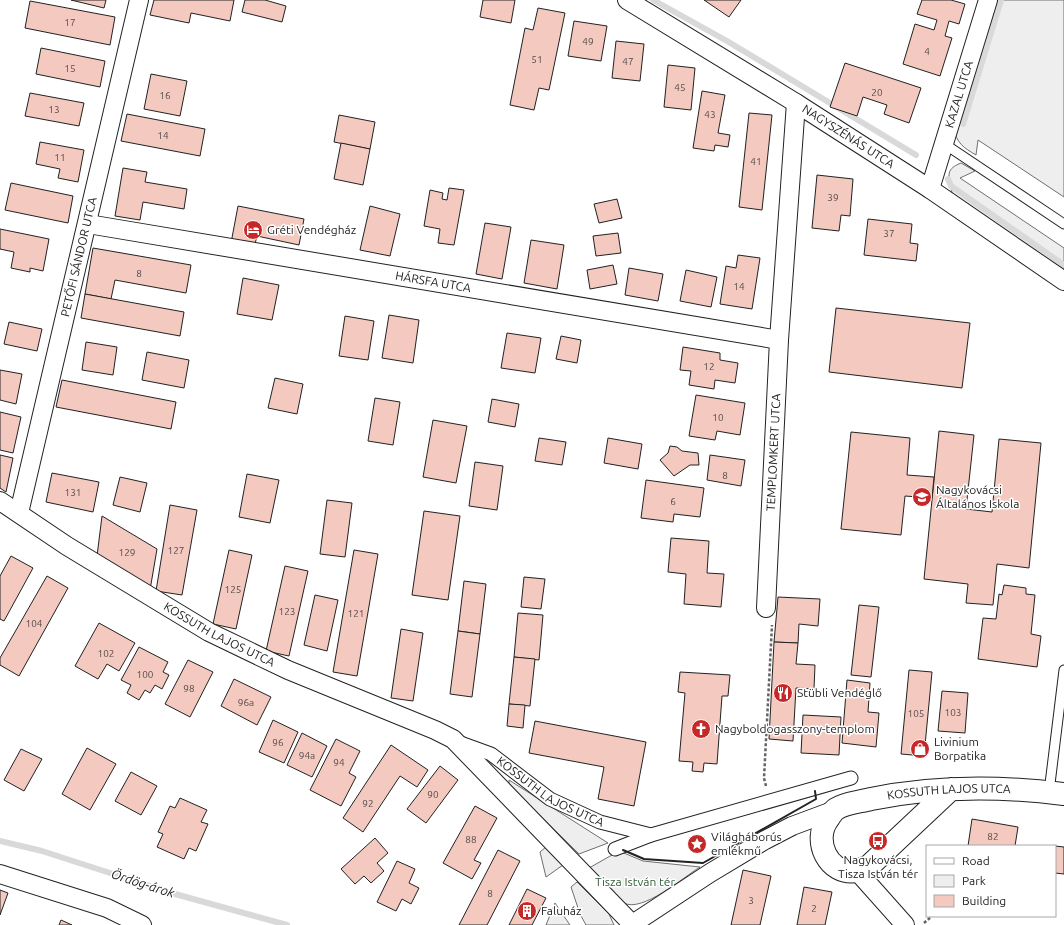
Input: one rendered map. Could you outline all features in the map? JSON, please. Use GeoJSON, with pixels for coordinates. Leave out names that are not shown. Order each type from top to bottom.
{"type":"FeatureCollection","features":[{"type":"Feature","properties":{"kind":"street","name":"PETŐFI SÁNDOR UTCA"},"geometry":{"type":"LineString","coordinates":[[19,513],[88,224],[139,0]]}},
{"type":"Feature","properties":{"kind":"street","name":"NAGYSZÉNÁS UTCA"},"geometry":{"type":"LineString","coordinates":[[627,0],[796,103],[930,189],[1064,280]]}},
{"type":"Feature","properties":{"kind":"street","name":"KAZAL UTCA"},"geometry":{"type":"LineString","coordinates":[[930,189],[988,0]]}},
{"type":"Feature","properties":{"kind":"street","name":"TEMPLOMKERT UTCA"},"geometry":{"type":"LineString","coordinates":[[766,608],[779,340],[796,103]]}},
{"type":"Feature","properties":{"kind":"street","name":"HÁRSFA UTCA"},"geometry":{"type":"LineString","coordinates":[[88,224],[779,340]]}},
{"type":"Feature","properties":{"kind":"street","name":"KOSSUTH LAJOS UTCA"},"geometry":{"type":"LineString","coordinates":[[0,501],[67,546],[216,636],[288,670],[491,754],[550,799],[600,822],[651,834]]}},
{"type":"Feature","properties":{"kind":"street","name":"KOSSUTH LAJOS UTCA"},"geometry":{"type":"LineString","coordinates":[[453,739],[632,925]]}},
{"type":"Feature","properties":{"kind":"street","name":"KOSSUTH LAJOS UTCA"},"geometry":{"type":"LineString","coordinates":[[615,849],[651,834],[851,778]]}},
{"type":"Feature","properties":{"kind":"street","name":"KOSSUTH LAJOS UTCA"},"geometry":{"type":"LineString","coordinates":[[835,810],[849,804],[877,798],[951,789],[1057,793]]}},
{"type":"Feature","properties":{"kind":"street"},"geometry":{"type":"LineString","coordinates":[[835,810],[823,826],[821,843],[827,858],[836,866],[849,871],[857,871],[868,866],[951,789]]}},
{"type":"Feature","properties":{"kind":"street"},"geometry":{"type":"LineString","coordinates":[[632,925],[710,873],[765,840],[792,826],[835,810]]}},
{"type":"Feature","properties":{"kind":"street"},"geometry":{"type":"LineString","coordinates":[[857,871],[905,925]]}},
{"type":"Feature","properties":{"kind":"street"},"geometry":{"type":"LineString","coordinates":[[0,874],[107,908],[142,925]]}},
{"type":"Feature","properties":{"kind":"lane"},"geometry":{"type":"LineString","coordinates":[[943,143],[1064,224]]}},
{"type":"Feature","properties":{"kind":"lane"},"geometry":{"type":"LineString","coordinates":[[1057,793],[1064,670]]}},
{"type":"Feature","properties":{"kind":"path"},"geometry":{"type":"LineString","coordinates":[[766,608],[772,624],[764,778],[770,800]]}},
{"type":"Feature","properties":{"kind":"path"},"geometry":{"type":"LineString","coordinates":[[922,925],[931,917]]}},
{"type":"Feature","properties":{"kind":"green space"},"geometry":{"type":"Polygon","coordinates":[[[998,0],[1064,0],[1064,197],[978,140],[976,155],[961,144],[955,133],[954,128],[998,0]]]}},
{"type":"Feature","properties":{"kind":"green space"},"geometry":{"type":"Polygon","coordinates":[[[961,163],[975,171],[960,178],[1064,248],[1064,270],[952,193],[949,175],[955,166],[961,163]]]}},
{"type":"Feature","properties":{"kind":"green space"},"geometry":{"type":"Polygon","coordinates":[[[509,780],[608,843],[579,854],[509,785],[509,780]]]}},
{"type":"Feature","properties":{"kind":"green space"},"geometry":{"type":"Polygon","coordinates":[[[546,847],[563,865],[546,877],[540,852],[546,847]]]}},
{"type":"Feature","properties":{"kind":"green space","name":"Tisza István tér"},"geometry":{"type":"Polygon","coordinates":[[[619,851],[643,861],[700,867],[652,899],[632,905],[624,903],[620,900],[589,868],[619,851]]]}},
{"type":"Feature","properties":{"kind":"green space","name":"Tisza István tér"},"geometry":{"type":"Polygon","coordinates":[[[577,882],[609,914],[614,925],[586,925],[580,914],[571,887],[577,882]]]}},
{"type":"Feature","properties":{"kind":"green space"},"geometry":{"type":"Polygon","coordinates":[[[555,903],[570,925],[546,925],[555,903]]]}},
{"type":"Feature","properties":{"kind":"building"},"geometry":{"type":"Polygon","coordinates":[[[71,0],[106,0],[104,8],[71,0]]]}},
{"type":"Feature","properties":{"kind":"building"},"geometry":{"type":"Polygon","coordinates":[[[154,0],[234,0],[230,21],[191,13],[189,23],[150,15],[154,0]]]}},
{"type":"Feature","properties":{"kind":"building"},"geometry":{"type":"Polygon","coordinates":[[[245,0],[265,0],[286,6],[282,22],[242,12],[245,0]]]}},
{"type":"Feature","properties":{"kind":"building"},"geometry":{"type":"Polygon","coordinates":[[[483,0],[515,0],[511,23],[480,17],[483,0]]]}},
{"type":"Feature","properties":{"kind":"building"},"geometry":{"type":"Polygon","coordinates":[[[704,0],[741,0],[729,17],[704,0]]]}},
{"type":"Feature","properties":{"kind":"building"},"geometry":{"type":"Polygon","coordinates":[[[922,0],[951,0],[965,4],[959,24],[949,21],[945,36],[952,38],[940,76],[903,64],[915,24],[934,30],[937,20],[917,14],[922,0]]]}},
{"type":"Feature","properties":{"kind":"building"},"geometry":{"type":"Polygon","coordinates":[[[30,1],[115,17],[110,45],[25,28],[30,1]]]}},
{"type":"Feature","properties":{"kind":"building"},"geometry":{"type":"Polygon","coordinates":[[[538,8],[565,13],[549,90],[539,88],[534,110],[510,105],[525,28],[533,30],[538,8]]]}},
{"type":"Feature","properties":{"kind":"building"},"geometry":{"type":"Polygon","coordinates":[[[574,21],[607,26],[601,61],[568,56],[574,21]]]}},
{"type":"Feature","properties":{"kind":"building"},"geometry":{"type":"Polygon","coordinates":[[[616,41],[644,44],[640,81],[612,78],[616,41]]]}},
{"type":"Feature","properties":{"kind":"building"},"geometry":{"type":"Polygon","coordinates":[[[41,48],[105,61],[100,87],[36,74],[41,48]]]}},
{"type":"Feature","properties":{"kind":"building"},"geometry":{"type":"Polygon","coordinates":[[[845,63],[921,88],[909,123],[884,114],[887,105],[863,97],[857,116],[830,107],[845,63]]]}},
{"type":"Feature","properties":{"kind":"building"},"geometry":{"type":"Polygon","coordinates":[[[668,65],[695,68],[691,110],[664,107],[668,65]]]}},
{"type":"Feature","properties":{"kind":"building"},"geometry":{"type":"Polygon","coordinates":[[[151,74],[187,81],[180,116],[144,109],[151,74]]]}},
{"type":"Feature","properties":{"kind":"building"},"geometry":{"type":"Polygon","coordinates":[[[702,91],[725,95],[718,133],[730,135],[728,147],[715,145],[714,151],[693,148],[702,91]]]}},
{"type":"Feature","properties":{"kind":"building"},"geometry":{"type":"Polygon","coordinates":[[[30,93],[84,103],[79,126],[25,116],[30,93]]]}},
{"type":"Feature","properties":{"kind":"building"},"geometry":{"type":"Polygon","coordinates":[[[749,113],[772,115],[762,210],[739,207],[749,113]]]}},
{"type":"Feature","properties":{"kind":"building"},"geometry":{"type":"Polygon","coordinates":[[[127,114],[205,129],[200,156],[121,141],[127,114]]]}},
{"type":"Feature","properties":{"kind":"building"},"geometry":{"type":"Polygon","coordinates":[[[339,115],[375,122],[370,149],[334,142],[339,115]]]}},
{"type":"Feature","properties":{"kind":"building"},"geometry":{"type":"Polygon","coordinates":[[[40,142],[84,150],[78,182],[58,178],[60,169],[36,164],[40,142]]]}},
{"type":"Feature","properties":{"kind":"building"},"geometry":{"type":"Polygon","coordinates":[[[341,143],[370,149],[363,185],[334,179],[341,143]]]}},
{"type":"Feature","properties":{"kind":"building"},"geometry":{"type":"Polygon","coordinates":[[[123,168],[147,172],[145,182],[187,189],[184,209],[143,202],[140,220],[115,216],[123,168]]]}},
{"type":"Feature","properties":{"kind":"building"},"geometry":{"type":"Polygon","coordinates":[[[817,175],[853,179],[850,216],[841,215],[839,231],[812,228],[817,175]]]}},
{"type":"Feature","properties":{"kind":"building"},"geometry":{"type":"Polygon","coordinates":[[[11,183],[73,196],[68,223],[5,210],[11,183]]]}},
{"type":"Feature","properties":{"kind":"building"},"geometry":{"type":"Polygon","coordinates":[[[449,188],[464,190],[454,245],[438,243],[440,229],[424,226],[430,190],[443,193],[442,199],[447,200],[449,188]]]}},
{"type":"Feature","properties":{"kind":"building"},"geometry":{"type":"Polygon","coordinates":[[[617,199],[622,218],[599,223],[594,204],[617,199]]]}},
{"type":"Feature","properties":{"kind":"building"},"geometry":{"type":"Polygon","coordinates":[[[238,206],[304,219],[299,245],[257,236],[254,248],[231,243],[238,206]]]}},
{"type":"Feature","properties":{"kind":"building"},"geometry":{"type":"Polygon","coordinates":[[[370,206],[400,214],[390,256],[360,250],[370,206]]]}},
{"type":"Feature","properties":{"kind":"building"},"geometry":{"type":"Polygon","coordinates":[[[868,219],[912,224],[910,243],[918,244],[916,261],[864,255],[868,219]]]}},
{"type":"Feature","properties":{"kind":"building"},"geometry":{"type":"Polygon","coordinates":[[[485,223],[511,227],[502,279],[476,274],[485,223]]]}},
{"type":"Feature","properties":{"kind":"building"},"geometry":{"type":"Polygon","coordinates":[[[0,229],[49,239],[43,271],[30,268],[30,272],[11,268],[14,252],[0,249],[0,229]]]}},
{"type":"Feature","properties":{"kind":"building"},"geometry":{"type":"Polygon","coordinates":[[[618,233],[621,253],[596,256],[593,236],[618,233]]]}},
{"type":"Feature","properties":{"kind":"building"},"geometry":{"type":"Polygon","coordinates":[[[531,240],[564,245],[557,289],[524,283],[531,240]]]}},
{"type":"Feature","properties":{"kind":"building"},"geometry":{"type":"Polygon","coordinates":[[[93,248],[191,265],[186,293],[115,280],[111,299],[85,294],[93,248]]]}},
{"type":"Feature","properties":{"kind":"building"},"geometry":{"type":"Polygon","coordinates":[[[738,255],[760,258],[752,309],[720,304],[726,266],[736,268],[738,255]]]}},
{"type":"Feature","properties":{"kind":"building"},"geometry":{"type":"Polygon","coordinates":[[[613,265],[617,284],[590,289],[587,270],[613,265]]]}},
{"type":"Feature","properties":{"kind":"building"},"geometry":{"type":"Polygon","coordinates":[[[629,268],[663,274],[658,301],[625,295],[629,268]]]}},
{"type":"Feature","properties":{"kind":"building"},"geometry":{"type":"Polygon","coordinates":[[[686,270],[717,277],[711,307],[680,301],[686,270]]]}},
{"type":"Feature","properties":{"kind":"building"},"geometry":{"type":"Polygon","coordinates":[[[243,278],[279,285],[272,320],[237,314],[243,278]]]}},
{"type":"Feature","properties":{"kind":"building"},"geometry":{"type":"Polygon","coordinates":[[[85,294],[184,312],[180,336],[81,318],[85,294]]]}},
{"type":"Feature","properties":{"kind":"building"},"geometry":{"type":"Polygon","coordinates":[[[836,308],[970,323],[962,388],[829,372],[836,308]]]}},
{"type":"Feature","properties":{"kind":"building"},"geometry":{"type":"Polygon","coordinates":[[[389,315],[419,320],[413,363],[382,358],[389,315]]]}},
{"type":"Feature","properties":{"kind":"building"},"geometry":{"type":"Polygon","coordinates":[[[345,316],[374,321],[368,360],[339,356],[345,316]]]}},
{"type":"Feature","properties":{"kind":"building"},"geometry":{"type":"Polygon","coordinates":[[[9,322],[42,329],[37,351],[4,344],[9,322]]]}},
{"type":"Feature","properties":{"kind":"building"},"geometry":{"type":"Polygon","coordinates":[[[507,333],[541,338],[535,373],[501,368],[507,333]]]}},
{"type":"Feature","properties":{"kind":"building"},"geometry":{"type":"Polygon","coordinates":[[[561,336],[581,340],[577,363],[556,359],[561,336]]]}},
{"type":"Feature","properties":{"kind":"building"},"geometry":{"type":"Polygon","coordinates":[[[86,342],[117,347],[113,375],[82,370],[86,342]]]}},
{"type":"Feature","properties":{"kind":"building"},"geometry":{"type":"Polygon","coordinates":[[[683,347],[720,353],[720,360],[738,363],[735,383],[715,380],[714,389],[689,385],[691,371],[680,370],[683,347]]]}},
{"type":"Feature","properties":{"kind":"building"},"geometry":{"type":"Polygon","coordinates":[[[147,352],[189,360],[184,388],[142,380],[147,352]]]}},
{"type":"Feature","properties":{"kind":"building"},"geometry":{"type":"Polygon","coordinates":[[[0,370],[22,374],[16,404],[0,400],[0,370]]]}},
{"type":"Feature","properties":{"kind":"building"},"geometry":{"type":"Polygon","coordinates":[[[275,378],[303,384],[297,414],[268,408],[275,378]]]}},
{"type":"Feature","properties":{"kind":"building"},"geometry":{"type":"Polygon","coordinates":[[[62,380],[176,402],[171,429],[56,407],[62,380]]]}},
{"type":"Feature","properties":{"kind":"building"},"geometry":{"type":"Polygon","coordinates":[[[696,395],[745,403],[740,435],[717,431],[715,440],[689,436],[696,395]]]}},
{"type":"Feature","properties":{"kind":"building"},"geometry":{"type":"Polygon","coordinates":[[[375,398],[400,402],[393,445],[368,441],[375,398]]]}},
{"type":"Feature","properties":{"kind":"building"},"geometry":{"type":"Polygon","coordinates":[[[492,399],[519,404],[515,427],[488,422],[492,399]]]}},
{"type":"Feature","properties":{"kind":"building"},"geometry":{"type":"Polygon","coordinates":[[[0,412],[21,417],[13,453],[0,450],[0,412]]]}},
{"type":"Feature","properties":{"kind":"building"},"geometry":{"type":"Polygon","coordinates":[[[433,420],[467,426],[456,483],[423,477],[433,420]]]}},
{"type":"Feature","properties":{"kind":"building"},"geometry":{"type":"Polygon","coordinates":[[[939,431],[974,435],[966,509],[992,512],[999,439],[1041,443],[1029,568],[997,564],[993,605],[966,603],[968,584],[924,579],[939,431]]]}},
{"type":"Feature","properties":{"kind":"building"},"geometry":{"type":"Polygon","coordinates":[[[851,432],[910,438],[907,475],[934,477],[932,498],[905,496],[901,535],[841,529],[851,432]]]}},
{"type":"Feature","properties":{"kind":"building"},"geometry":{"type":"Polygon","coordinates":[[[539,438],[566,442],[562,465],[535,461],[539,438]]]}},
{"type":"Feature","properties":{"kind":"building"},"geometry":{"type":"Polygon","coordinates":[[[608,438],[642,444],[638,469],[604,463],[608,438]]]}},
{"type":"Feature","properties":{"kind":"building"},"geometry":{"type":"Polygon","coordinates":[[[670,446],[677,447],[682,451],[698,453],[699,465],[690,465],[674,476],[660,460],[668,453],[670,446]]]}},
{"type":"Feature","properties":{"kind":"building"},"geometry":{"type":"Polygon","coordinates":[[[0,455],[13,458],[6,492],[0,488],[0,455]]]}},
{"type":"Feature","properties":{"kind":"building"},"geometry":{"type":"Polygon","coordinates":[[[710,455],[745,460],[741,486],[707,480],[710,455]]]}},
{"type":"Feature","properties":{"kind":"building"},"geometry":{"type":"Polygon","coordinates":[[[475,462],[503,466],[497,510],[469,506],[475,462]]]}},
{"type":"Feature","properties":{"kind":"building"},"geometry":{"type":"Polygon","coordinates":[[[52,473],[99,482],[93,512],[46,502],[52,473]]]}},
{"type":"Feature","properties":{"kind":"building"},"geometry":{"type":"Polygon","coordinates":[[[247,474],[279,480],[270,523],[239,517],[247,474]]]}},
{"type":"Feature","properties":{"kind":"building"},"geometry":{"type":"Polygon","coordinates":[[[120,477],[147,483],[140,512],[113,505],[120,477]]]}},
{"type":"Feature","properties":{"kind":"building"},"geometry":{"type":"Polygon","coordinates":[[[646,480],[704,488],[700,517],[674,514],[673,522],[641,518],[646,480]]]}},
{"type":"Feature","properties":{"kind":"building"},"geometry":{"type":"Polygon","coordinates":[[[327,500],[352,503],[345,557],[320,554],[327,500]]]}},
{"type":"Feature","properties":{"kind":"building"},"geometry":{"type":"Polygon","coordinates":[[[170,505],[197,510],[182,595],[156,591],[170,505]]]}},
{"type":"Feature","properties":{"kind":"building"},"geometry":{"type":"Polygon","coordinates":[[[424,511],[460,516],[448,600],[412,595],[424,511]]]}},
{"type":"Feature","properties":{"kind":"building"},"geometry":{"type":"Polygon","coordinates":[[[102,516],[157,549],[150,590],[97,556],[102,516]]]}},
{"type":"Feature","properties":{"kind":"building"},"geometry":{"type":"Polygon","coordinates":[[[671,538],[709,541],[707,573],[724,574],[721,607],[684,604],[686,574],[668,572],[671,538]]]}},
{"type":"Feature","properties":{"kind":"building"},"geometry":{"type":"Polygon","coordinates":[[[229,550],[252,555],[236,629],[213,624],[229,550]]]}},
{"type":"Feature","properties":{"kind":"building"},"geometry":{"type":"Polygon","coordinates":[[[354,550],[378,554],[357,676],[333,672],[354,550]]]}},
{"type":"Feature","properties":{"kind":"building"},"geometry":{"type":"Polygon","coordinates":[[[11,556],[33,568],[4,621],[0,619],[0,576],[11,556]]]}},
{"type":"Feature","properties":{"kind":"building"},"geometry":{"type":"Polygon","coordinates":[[[285,566],[308,571],[289,656],[266,651],[285,566]]]}},
{"type":"Feature","properties":{"kind":"building"},"geometry":{"type":"Polygon","coordinates":[[[47,576],[68,588],[19,676],[0,665],[0,658],[47,576]]]}},
{"type":"Feature","properties":{"kind":"building"},"geometry":{"type":"Polygon","coordinates":[[[524,577],[545,579],[541,609],[521,607],[524,577]]]}},
{"type":"Feature","properties":{"kind":"building"},"geometry":{"type":"Polygon","coordinates":[[[464,581],[486,584],[480,634],[458,631],[464,581]]]}},
{"type":"Feature","properties":{"kind":"building"},"geometry":{"type":"Polygon","coordinates":[[[1004,585],[1026,588],[1026,594],[1035,595],[1031,634],[1041,636],[1037,667],[978,659],[983,618],[996,619],[999,594],[1002,595],[1004,585]]]}},
{"type":"Feature","properties":{"kind":"building"},"geometry":{"type":"Polygon","coordinates":[[[315,595],[338,600],[327,651],[304,645],[315,595]]]}},
{"type":"Feature","properties":{"kind":"building"},"geometry":{"type":"Polygon","coordinates":[[[778,597],[820,599],[818,626],[799,624],[798,643],[774,642],[778,597]]]}},
{"type":"Feature","properties":{"kind":"building"},"geometry":{"type":"Polygon","coordinates":[[[859,605],[879,607],[871,677],[851,675],[859,605]]]}},
{"type":"Feature","properties":{"kind":"building"},"geometry":{"type":"Polygon","coordinates":[[[518,613],[543,615],[539,660],[514,657],[518,613]]]}},
{"type":"Feature","properties":{"kind":"building"},"geometry":{"type":"Polygon","coordinates":[[[99,623],[135,643],[119,671],[107,664],[98,679],[75,666],[99,623]]]}},
{"type":"Feature","properties":{"kind":"building"},"geometry":{"type":"Polygon","coordinates":[[[401,629],[423,633],[413,701],[391,698],[401,629]]]}},
{"type":"Feature","properties":{"kind":"building"},"geometry":{"type":"Polygon","coordinates":[[[458,631],[480,634],[472,697],[450,694],[458,631]]]}},
{"type":"Feature","properties":{"kind":"building","name":"Stübli Vendéglő"},"geometry":{"type":"Polygon","coordinates":[[[774,642],[798,643],[796,664],[815,665],[814,689],[796,688],[793,741],[769,739],[774,642]]]}},
{"type":"Feature","properties":{"kind":"building"},"geometry":{"type":"Polygon","coordinates":[[[139,647],[168,662],[163,672],[169,675],[162,689],[155,685],[150,693],[145,690],[139,700],[127,693],[131,685],[121,680],[139,647]]]}},
{"type":"Feature","properties":{"kind":"building"},"geometry":{"type":"Polygon","coordinates":[[[514,657],[535,659],[530,706],[509,704],[514,657]]]}},
{"type":"Feature","properties":{"kind":"building"},"geometry":{"type":"Polygon","coordinates":[[[188,660],[213,672],[190,717],[165,704],[188,660]]]}},
{"type":"Feature","properties":{"kind":"building"},"geometry":{"type":"Polygon","coordinates":[[[909,670],[932,672],[924,756],[901,754],[909,670]]]}},
{"type":"Feature","properties":{"kind":"building","name":"Nagyboldogasszony-templom"},"geometry":{"type":"Polygon","coordinates":[[[680,672],[730,675],[728,696],[722,696],[717,764],[704,763],[703,772],[692,771],[693,762],[679,761],[685,693],[678,692],[680,672]]]}},
{"type":"Feature","properties":{"kind":"building"},"geometry":{"type":"Polygon","coordinates":[[[234,679],[271,697],[257,725],[221,706],[234,679]]]}},
{"type":"Feature","properties":{"kind":"building"},"geometry":{"type":"Polygon","coordinates":[[[847,680],[870,683],[868,712],[879,713],[876,747],[842,743],[847,680]]]}},
{"type":"Feature","properties":{"kind":"building"},"geometry":{"type":"Polygon","coordinates":[[[942,691],[968,693],[965,733],[938,731],[942,691]]]}},
{"type":"Feature","properties":{"kind":"building"},"geometry":{"type":"Polygon","coordinates":[[[509,704],[525,705],[523,728],[507,726],[509,704]]]}},
{"type":"Feature","properties":{"kind":"building"},"geometry":{"type":"Polygon","coordinates":[[[803,715],[841,717],[839,755],[801,753],[803,715]]]}},
{"type":"Feature","properties":{"kind":"building"},"geometry":{"type":"Polygon","coordinates":[[[273,720],[298,732],[284,763],[259,752],[273,720]]]}},
{"type":"Feature","properties":{"kind":"building"},"geometry":{"type":"Polygon","coordinates":[[[535,721],[646,742],[634,806],[598,799],[604,767],[529,753],[535,721]]]}},
{"type":"Feature","properties":{"kind":"building"},"geometry":{"type":"Polygon","coordinates":[[[302,733],[327,746],[312,777],[287,765],[302,733]]]}},
{"type":"Feature","properties":{"kind":"building"},"geometry":{"type":"Polygon","coordinates":[[[336,739],[360,751],[349,773],[356,777],[341,806],[310,790],[336,739]]]}},
{"type":"Feature","properties":{"kind":"building"},"geometry":{"type":"Polygon","coordinates":[[[391,745],[428,770],[417,787],[400,776],[363,832],[343,818],[391,745]]]}},
{"type":"Feature","properties":{"kind":"building"},"geometry":{"type":"Polygon","coordinates":[[[87,748],[116,764],[90,810],[62,794],[87,748]]]}},
{"type":"Feature","properties":{"kind":"building"},"geometry":{"type":"Polygon","coordinates":[[[21,749],[42,759],[24,791],[4,780],[21,749]]]}},
{"type":"Feature","properties":{"kind":"building"},"geometry":{"type":"Polygon","coordinates":[[[440,766],[458,780],[426,823],[407,809],[440,766]]]}},
{"type":"Feature","properties":{"kind":"building"},"geometry":{"type":"Polygon","coordinates":[[[131,772],[157,786],[141,815],[115,801],[131,772]]]}},
{"type":"Feature","properties":{"kind":"building"},"geometry":{"type":"Polygon","coordinates":[[[180,798],[207,810],[201,822],[208,824],[196,851],[189,848],[184,859],[157,847],[163,834],[158,832],[170,806],[175,808],[180,798]]]}},
{"type":"Feature","properties":{"kind":"building"},"geometry":{"type":"Polygon","coordinates":[[[475,806],[497,818],[474,860],[481,863],[472,879],[443,863],[475,806]]]}},
{"type":"Feature","properties":{"kind":"building"},"geometry":{"type":"Polygon","coordinates":[[[972,819],[1018,827],[1015,845],[968,845],[972,819]]]}},
{"type":"Feature","properties":{"kind":"building"},"geometry":{"type":"Polygon","coordinates":[[[375,838],[388,853],[377,863],[384,871],[371,883],[364,876],[355,884],[341,869],[375,838]]]}},
{"type":"Feature","properties":{"kind":"building"},"geometry":{"type":"Polygon","coordinates":[[[1056,846],[1064,847],[1064,874],[1056,873],[1056,846]]]}},
{"type":"Feature","properties":{"kind":"building"},"geometry":{"type":"Polygon","coordinates":[[[498,850],[520,861],[487,925],[459,925],[498,850]]]}},
{"type":"Feature","properties":{"kind":"building"},"geometry":{"type":"Polygon","coordinates":[[[397,861],[415,869],[409,883],[419,888],[411,904],[402,899],[396,911],[377,902],[397,861]]]}},
{"type":"Feature","properties":{"kind":"building"},"geometry":{"type":"Polygon","coordinates":[[[743,870],[771,876],[760,925],[731,925],[743,870]]]}},
{"type":"Feature","properties":{"kind":"building"},"geometry":{"type":"Polygon","coordinates":[[[804,887],[832,892],[825,925],[797,925],[804,887]]]}},
{"type":"Feature","properties":{"kind":"building","name":"Faluház"},"geometry":{"type":"Polygon","coordinates":[[[527,889],[546,898],[532,925],[509,925],[527,889]]]}},
{"type":"Feature","properties":{"kind":"building"},"geometry":{"type":"Polygon","coordinates":[[[0,890],[8,893],[0,915],[0,890]]]}},
{"type":"Feature","properties":{"kind":"building"},"geometry":{"type":"Polygon","coordinates":[[[61,920],[72,925],[59,925],[61,920]]]}},
{"type":"Feature","properties":{"kind":"waterway"},"geometry":{"type":"LineString","coordinates":[[653,0],[727,41],[916,155]]}},
{"type":"Feature","properties":{"kind":"waterway"},"geometry":{"type":"LineString","coordinates":[[963,124],[1001,0]]}},
{"type":"Feature","properties":{"kind":"waterway"},"geometry":{"type":"LineString","coordinates":[[948,179],[951,186],[1064,265]]}},
{"type":"Feature","properties":{"kind":"waterway","name":"Ördög-árok"},"geometry":{"type":"LineString","coordinates":[[0,841],[42,851],[175,894],[287,925]]}},
{"type":"Feature","properties":{"kind":"wall"},"geometry":{"type":"LineString","coordinates":[[623,850],[644,859],[703,863],[816,799],[815,791]]}},
{"type":"Feature","properties":{"kind":"place","name":"Gréti Vendégház"},"geometry":{"type":"Point","coordinates":[253,230]}},
{"type":"Feature","properties":{"kind":"place","name":"Nagykovácsi Általános Iskola"},"geometry":{"type":"Point","coordinates":[922,497]}},
{"type":"Feature","properties":{"kind":"place","name":"Stübli Vendéglő"},"geometry":{"type":"Point","coordinates":[783,693]}},
{"type":"Feature","properties":{"kind":"place","name":"Nagyboldogasszony-templom"},"geometry":{"type":"Point","coordinates":[701,729]}},
{"type":"Feature","properties":{"kind":"place","name":"Livinium Borpatika"},"geometry":{"type":"Point","coordinates":[920,749]}},
{"type":"Feature","properties":{"kind":"place","name":"Nagykovácsi, Tisza István tér"},"geometry":{"type":"Point","coordinates":[878,841]}},
{"type":"Feature","properties":{"kind":"place","name":"Világháborús emlékmű"},"geometry":{"type":"Point","coordinates":[697,844]}},
{"type":"Feature","properties":{"kind":"place","name":"Faluház"},"geometry":{"type":"Point","coordinates":[527,911]}}]}
